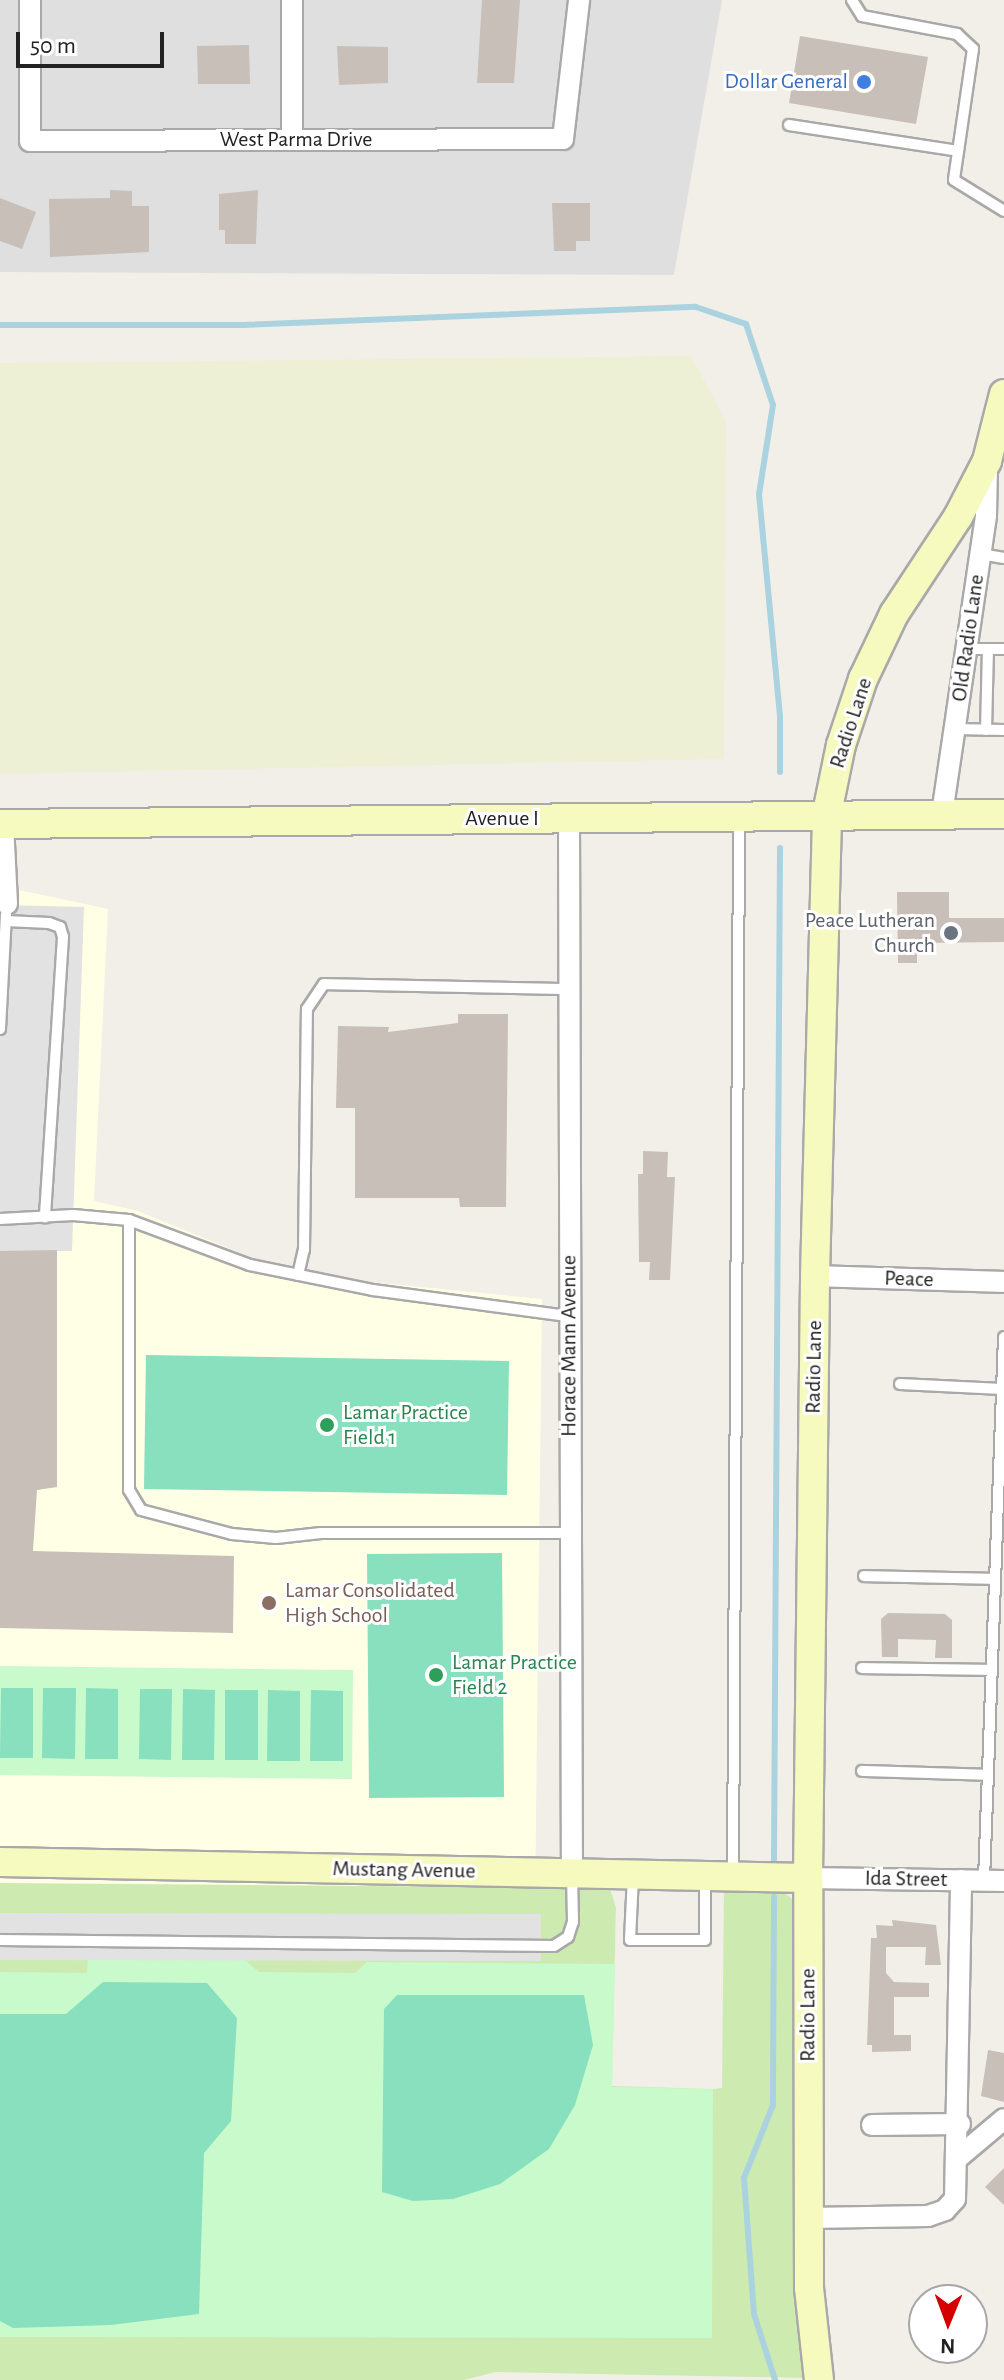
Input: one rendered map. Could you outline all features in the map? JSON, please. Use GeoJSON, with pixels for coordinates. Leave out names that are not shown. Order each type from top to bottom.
{"type":"FeatureCollection","features":[{"type":"Feature","properties":{"kind":"street","name":"West Parma Drive"},"geometry":{"type":"LineString","coordinates":[[30,0],[30,141],[563,139],[579,0]]}},
{"type":"Feature","properties":{"kind":"street"},"geometry":{"type":"LineString","coordinates":[[292,0],[292,140]]}},
{"type":"Feature","properties":{"kind":"street","name":"Radio Lane"},"geometry":{"type":"LineString","coordinates":[[819,2380],[809,2288],[808,1878],[815,1276],[827,813],[850,713],[880,642],[996,461],[1004,394]]}},
{"type":"Feature","properties":{"kind":"street","name":"Old Radio Lane"},"geometry":{"type":"LineString","coordinates":[[942,814],[996,461]]}},
{"type":"Feature","properties":{"kind":"street","name":"Avenue I"},"geometry":{"type":"LineString","coordinates":[[1,824],[569,819],[827,813],[1004,814]]}},
{"type":"Feature","properties":{"kind":"street","name":"Horace Mann Avenue"},"geometry":{"type":"LineString","coordinates":[[569,819],[572,1873]]}},
{"type":"Feature","properties":{"kind":"street"},"geometry":{"type":"LineString","coordinates":[[1,824],[6,913]]}},
{"type":"Feature","properties":{"kind":"street","name":"Peace"},"geometry":{"type":"LineString","coordinates":[[815,1276],[1004,1282]]}},
{"type":"Feature","properties":{"kind":"street","name":"Mustang Avenue"},"geometry":{"type":"LineString","coordinates":[[0,1862],[808,1878]]}},
{"type":"Feature","properties":{"kind":"street","name":"Ida Street"},"geometry":{"type":"LineString","coordinates":[[808,1878],[994,1881]]}},
{"type":"Feature","properties":{"kind":"street"},"geometry":{"type":"LineString","coordinates":[[809,2218],[928,2216],[945,2210],[955,2199],[960,2156],[961,1880]]}},
{"type":"Feature","properties":{"kind":"street"},"geometry":{"type":"LineString","coordinates":[[960,2156],[1004,2119]]}},
{"type":"Feature","properties":{"kind":"street"},"geometry":{"type":"LineString","coordinates":[[872,2125],[960,2124]]}},
{"type":"Feature","properties":{"kind":"lane"},"geometry":{"type":"LineString","coordinates":[[852,0],[862,16],[957,34],[973,49],[954,180],[1004,211]]}},
{"type":"Feature","properties":{"kind":"lane"},"geometry":{"type":"LineString","coordinates":[[789,125],[958,151]]}},
{"type":"Feature","properties":{"kind":"lane"},"geometry":{"type":"LineString","coordinates":[[981,554],[1004,558]]}},
{"type":"Feature","properties":{"kind":"lane"},"geometry":{"type":"LineString","coordinates":[[967,649],[1004,649]]}},
{"type":"Feature","properties":{"kind":"lane"},"geometry":{"type":"LineString","coordinates":[[986,730],[988,649]]}},
{"type":"Feature","properties":{"kind":"lane"},"geometry":{"type":"LineString","coordinates":[[955,729],[1004,730]]}},
{"type":"Feature","properties":{"kind":"lane"},"geometry":{"type":"LineString","coordinates":[[633,1874],[630,1940],[705,1940],[719,1876],[739,815]]}},
{"type":"Feature","properties":{"kind":"lane"},"geometry":{"type":"LineString","coordinates":[[0,1029],[6,913],[60,927],[63,937],[45,1217]]}},
{"type":"Feature","properties":{"kind":"lane"},"geometry":{"type":"LineString","coordinates":[[298,1275],[304,1250],[307,1009],[324,984],[569,989]]}},
{"type":"Feature","properties":{"kind":"lane"},"geometry":{"type":"LineString","coordinates":[[0,1219],[129,1220],[250,1265],[373,1290],[569,1316]]}},
{"type":"Feature","properties":{"kind":"lane"},"geometry":{"type":"LineString","coordinates":[[129,1220],[129,1490],[141,1510],[232,1534],[276,1538],[321,1533],[570,1533]]}},
{"type":"Feature","properties":{"kind":"lane"},"geometry":{"type":"LineString","coordinates":[[994,1881],[988,1775],[1004,1337]]}},
{"type":"Feature","properties":{"kind":"lane"},"geometry":{"type":"LineString","coordinates":[[900,1384],[1002,1389]]}},
{"type":"Feature","properties":{"kind":"lane"},"geometry":{"type":"LineString","coordinates":[[864,1576],[995,1579]]}},
{"type":"Feature","properties":{"kind":"lane"},"geometry":{"type":"LineString","coordinates":[[862,1668],[992,1670]]}},
{"type":"Feature","properties":{"kind":"lane"},"geometry":{"type":"LineString","coordinates":[[862,1771],[988,1775]]}},
{"type":"Feature","properties":{"kind":"lane"},"geometry":{"type":"LineString","coordinates":[[0,1940],[554,1946],[568,1937],[573,1922],[572,1873]]}},
{"type":"Feature","properties":{"kind":"shaded area"},"geometry":{"type":"Polygon","coordinates":[[[0,0],[722,0],[674,275],[0,272],[0,0]]]}},
{"type":"Feature","properties":{"kind":"shaded area"},"geometry":{"type":"Polygon","coordinates":[[[691,356],[726,421],[724,759],[0,774],[0,363],[691,356]]]}},
{"type":"Feature","properties":{"kind":"shaded area","name":"Lamar Consolidated High School"},"geometry":{"type":"Polygon","coordinates":[[[0,886],[108,909],[94,1201],[138,1211],[267,1264],[339,1279],[542,1299],[535,1907],[616,1908],[612,2087],[713,2089],[0,2337],[0,886]]]}},
{"type":"Feature","properties":{"kind":"shaded area"},"geometry":{"type":"Polygon","coordinates":[[[0,905],[84,907],[72,1251],[0,1251],[0,905]]]}},
{"type":"Feature","properties":{"kind":"shaded area"},"geometry":{"type":"Polygon","coordinates":[[[0,1913],[541,1914],[541,1961],[0,1960],[0,1913]]]}},
{"type":"Feature","properties":{"kind":"green space","name":"Lamar Practice Field 1"},"geometry":{"type":"Polygon","coordinates":[[[146,1355],[509,1361],[507,1495],[144,1489],[146,1355]]]}},
{"type":"Feature","properties":{"kind":"green space","name":"Lamar Practice Field 2"},"geometry":{"type":"Polygon","coordinates":[[[502,1553],[504,1797],[369,1798],[367,1554],[502,1553]]]}},
{"type":"Feature","properties":{"kind":"green space"},"geometry":{"type":"Polygon","coordinates":[[[0,1666],[353,1670],[352,1779],[0,1775],[0,1666]]]}},
{"type":"Feature","properties":{"kind":"green space"},"geometry":{"type":"Polygon","coordinates":[[[1,1688],[33,1688],[33,1758],[0,1758],[1,1688]]]}},
{"type":"Feature","properties":{"kind":"green space"},"geometry":{"type":"Polygon","coordinates":[[[43,1688],[76,1688],[75,1759],[42,1758],[43,1688]]]}},
{"type":"Feature","properties":{"kind":"green space"},"geometry":{"type":"Polygon","coordinates":[[[86,1688],[118,1689],[118,1759],[85,1759],[86,1688]]]}},
{"type":"Feature","properties":{"kind":"green space"},"geometry":{"type":"Polygon","coordinates":[[[140,1689],[172,1689],[171,1760],[139,1759],[140,1689]]]}},
{"type":"Feature","properties":{"kind":"green space"},"geometry":{"type":"Polygon","coordinates":[[[183,1689],[215,1690],[214,1760],[182,1760],[183,1689]]]}},
{"type":"Feature","properties":{"kind":"green space"},"geometry":{"type":"Polygon","coordinates":[[[225,1690],[258,1690],[258,1760],[225,1760],[225,1690]]]}},
{"type":"Feature","properties":{"kind":"green space"},"geometry":{"type":"Polygon","coordinates":[[[268,1690],[300,1691],[300,1761],[267,1761],[268,1690]]]}},
{"type":"Feature","properties":{"kind":"green space"},"geometry":{"type":"Polygon","coordinates":[[[311,1690],[343,1691],[343,1761],[310,1761],[311,1690]]]}},
{"type":"Feature","properties":{"kind":"green space"},"geometry":{"type":"Polygon","coordinates":[[[0,1883],[610,1888],[616,1908],[612,2086],[713,2089],[722,2088],[724,1886],[779,1889],[791,1898],[800,1915],[808,2378],[496,2372],[464,2380],[0,2380],[0,1883]]]}},
{"type":"Feature","properties":{"kind":"green space"},"geometry":{"type":"Polygon","coordinates":[[[88,1958],[245,1960],[259,1972],[355,1973],[367,1962],[615,1964],[612,2087],[713,2089],[712,2338],[0,2337],[0,1972],[87,1973],[88,1958]]]}},
{"type":"Feature","properties":{"kind":"green space"},"geometry":{"type":"Polygon","coordinates":[[[103,1982],[207,1983],[237,2018],[231,2121],[204,2153],[199,2314],[111,2325],[13,2328],[0,2321],[0,2014],[66,2014],[103,1982]]]}},
{"type":"Feature","properties":{"kind":"green space"},"geometry":{"type":"Polygon","coordinates":[[[397,1995],[584,1995],[593,2045],[575,2105],[549,2149],[500,2184],[453,2199],[413,2201],[382,2192],[384,2009],[397,1995]]]}},
{"type":"Feature","properties":{"kind":"building"},"geometry":{"type":"Polygon","coordinates":[[[482,0],[520,0],[514,83],[477,83],[482,0]]]}},
{"type":"Feature","properties":{"kind":"building"},"geometry":{"type":"Polygon","coordinates":[[[800,36],[928,57],[916,124],[789,103],[800,36]]]}},
{"type":"Feature","properties":{"kind":"building"},"geometry":{"type":"Polygon","coordinates":[[[249,45],[250,84],[198,84],[197,46],[249,45]]]}},
{"type":"Feature","properties":{"kind":"building"},"geometry":{"type":"Polygon","coordinates":[[[337,46],[388,47],[388,83],[339,85],[337,46]]]}},
{"type":"Feature","properties":{"kind":"building"},"geometry":{"type":"Polygon","coordinates":[[[110,190],[132,191],[132,206],[149,206],[149,252],[50,257],[49,199],[110,198],[110,190]]]}},
{"type":"Feature","properties":{"kind":"building"},"geometry":{"type":"Polygon","coordinates":[[[258,190],[256,244],[225,244],[225,230],[219,230],[219,194],[258,190]]]}},
{"type":"Feature","properties":{"kind":"building"},"geometry":{"type":"Polygon","coordinates":[[[0,198],[36,212],[22,249],[0,241],[0,198]]]}},
{"type":"Feature","properties":{"kind":"building"},"geometry":{"type":"Polygon","coordinates":[[[552,203],[590,203],[590,241],[576,241],[576,251],[554,251],[552,203]]]}},
{"type":"Feature","properties":{"kind":"building","name":"Peace Lutheran Church"},"geometry":{"type":"Polygon","coordinates":[[[897,892],[949,892],[949,918],[1004,918],[1004,942],[917,943],[917,963],[898,963],[897,892]]]}},
{"type":"Feature","properties":{"kind":"building"},"geometry":{"type":"Polygon","coordinates":[[[458,1014],[508,1014],[506,1207],[460,1207],[459,1198],[355,1198],[355,1108],[336,1108],[338,1026],[389,1027],[388,1032],[458,1023],[458,1014]]]}},
{"type":"Feature","properties":{"kind":"building"},"geometry":{"type":"Polygon","coordinates":[[[643,1151],[668,1152],[667,1177],[675,1177],[670,1280],[649,1280],[650,1262],[639,1262],[638,1174],[643,1174],[643,1151]]]}},
{"type":"Feature","properties":{"kind":"building"},"geometry":{"type":"Polygon","coordinates":[[[57,1250],[57,1487],[37,1490],[33,1551],[234,1556],[233,1633],[0,1628],[0,1251],[57,1250]]]}},
{"type":"Feature","properties":{"kind":"building"},"geometry":{"type":"Polygon","coordinates":[[[888,1613],[945,1614],[952,1620],[952,1658],[935,1658],[936,1640],[898,1639],[898,1657],[882,1657],[881,1619],[888,1613]]]}},
{"type":"Feature","properties":{"kind":"building"},"geometry":{"type":"Polygon","coordinates":[[[892,1920],[936,1925],[941,1965],[925,1965],[926,1947],[886,1947],[886,1973],[894,1982],[929,1983],[929,1997],[894,1997],[894,2035],[911,2035],[911,2051],[872,2052],[872,2045],[867,2045],[871,1938],[877,1938],[876,1925],[893,1926],[892,1920]]]}},
{"type":"Feature","properties":{"kind":"building"},"geometry":{"type":"Polygon","coordinates":[[[988,2050],[1004,2053],[1004,2102],[981,2096],[988,2050]]]}},
{"type":"Feature","properties":{"kind":"building"},"geometry":{"type":"Polygon","coordinates":[[[1004,2168],[1004,2205],[985,2187],[1004,2168]]]}},
{"type":"Feature","properties":{"kind":"waterway"},"geometry":{"type":"LineString","coordinates":[[0,325],[243,325],[696,307],[746,324],[773,405],[759,494],[780,716],[780,772]]}},
{"type":"Feature","properties":{"kind":"waterway"},"geometry":{"type":"LineString","coordinates":[[774,1860],[780,848]]}},
{"type":"Feature","properties":{"kind":"waterway"},"geometry":{"type":"LineString","coordinates":[[774,1897],[773,2105],[744,2178],[754,2314],[775,2380]]}},
{"type":"Feature","properties":{"kind":"place","name":"Dollar General"},"geometry":{"type":"Point","coordinates":[864,82]}},
{"type":"Feature","properties":{"kind":"place","name":"Peace Lutheran Church"},"geometry":{"type":"Point","coordinates":[951,933]}},
{"type":"Feature","properties":{"kind":"place","name":"Lamar Practice Field 1"},"geometry":{"type":"Point","coordinates":[327,1425]}},
{"type":"Feature","properties":{"kind":"place","name":"Lamar Consolidated High School"},"geometry":{"type":"Point","coordinates":[269,1603]}},
{"type":"Feature","properties":{"kind":"place","name":"Lamar Practice Field 2"},"geometry":{"type":"Point","coordinates":[436,1675]}}]}
